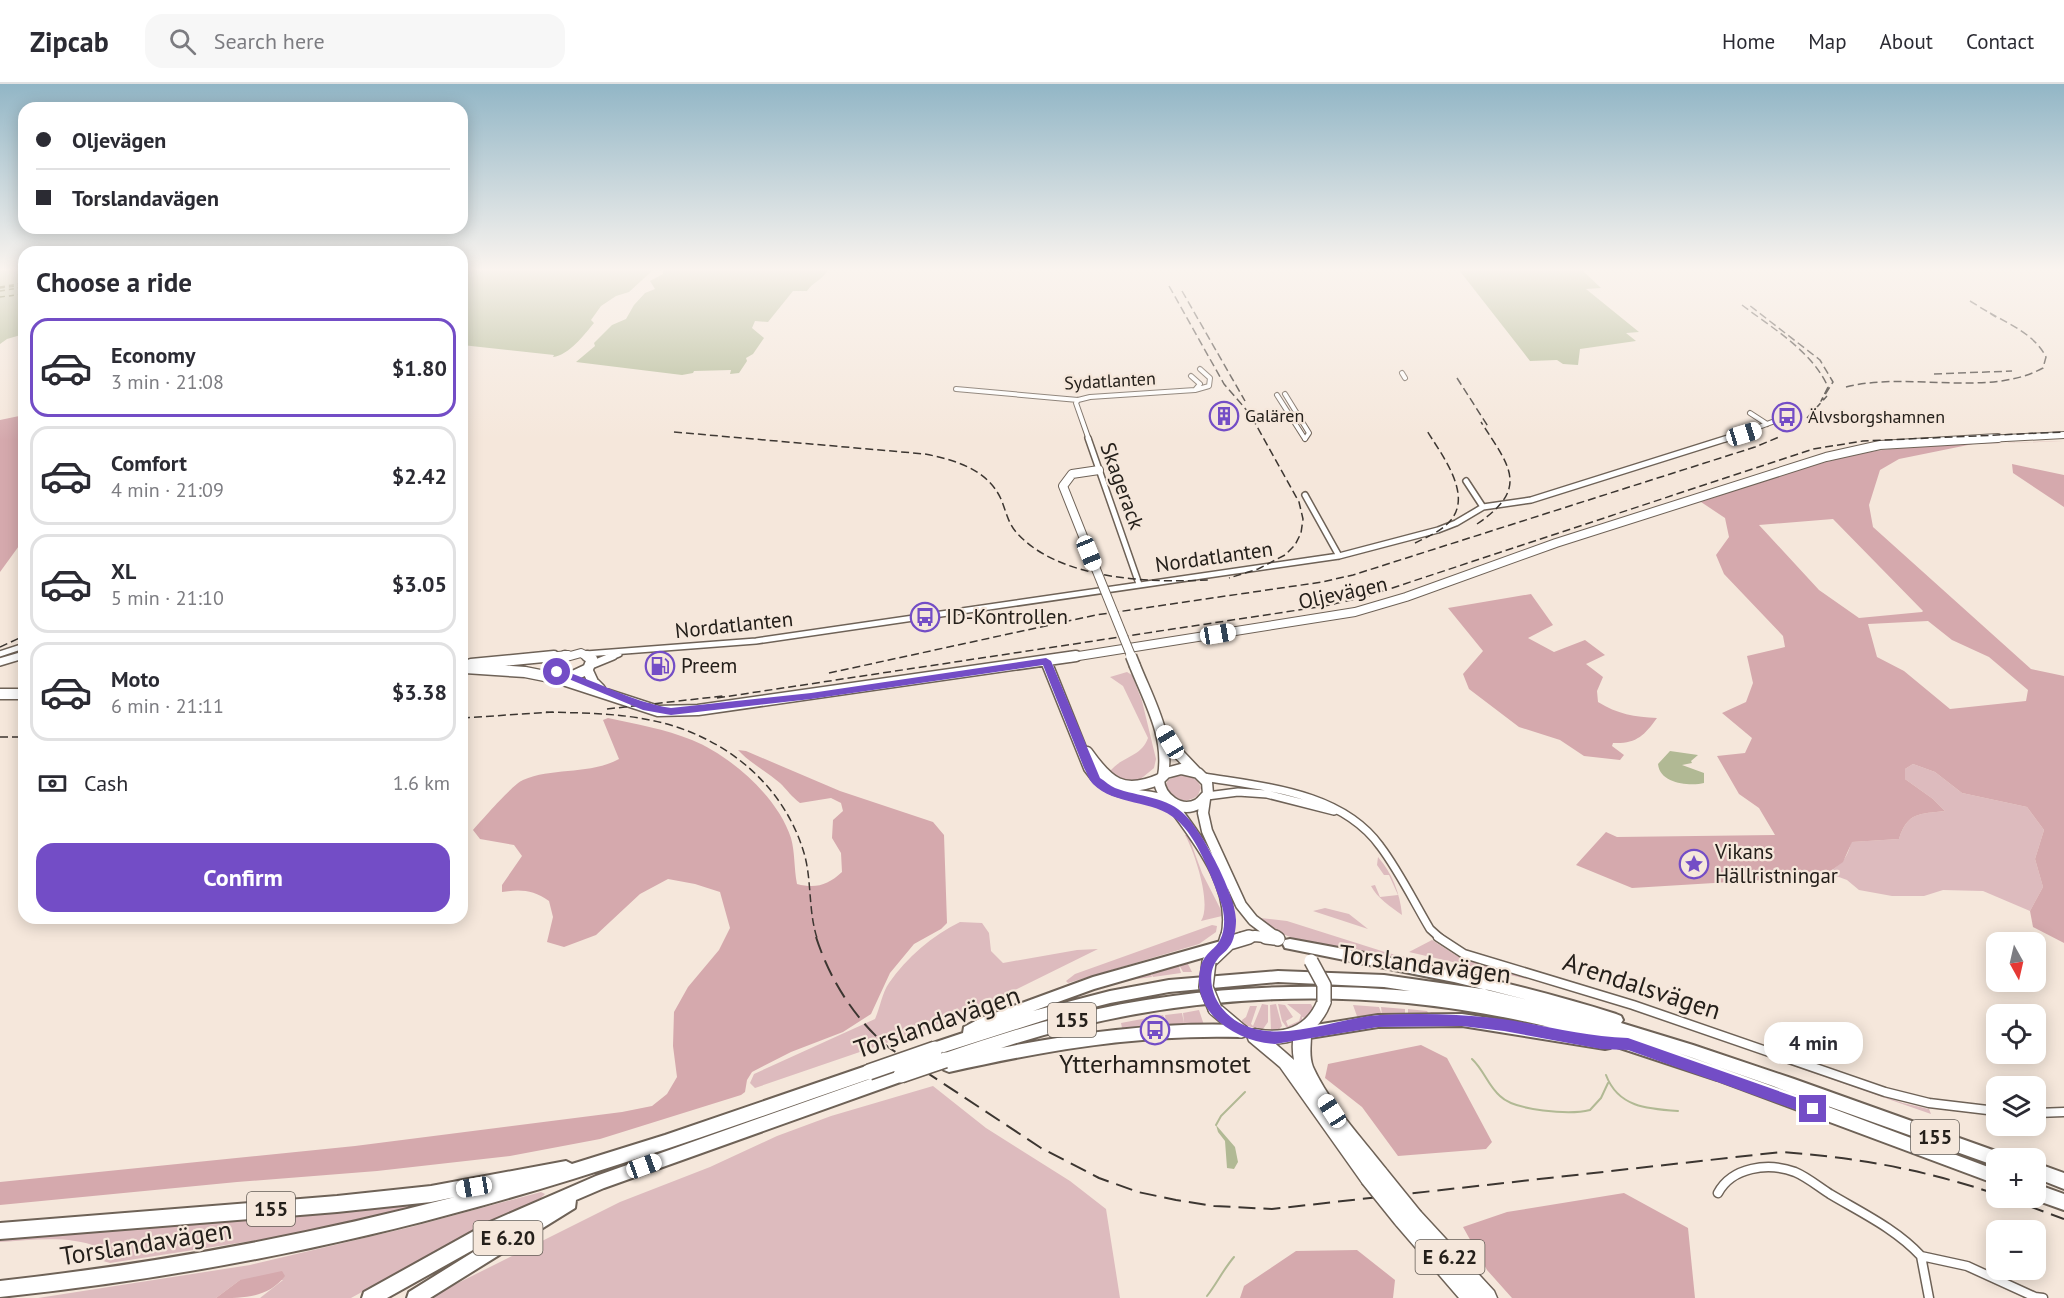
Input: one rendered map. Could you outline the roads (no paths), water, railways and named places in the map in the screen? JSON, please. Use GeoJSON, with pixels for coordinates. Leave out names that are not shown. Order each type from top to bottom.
{"type":"FeatureCollection","features":[{"type":"Feature","properties":{"kind":"highway","name":"E 6.22"},"geometry":{"type":"LineString","coordinates":[[1248,1033],[1286,1062],[1374,1177],[1472,1298]]}},
{"type":"Feature","properties":{"kind":"highway","name":"E 6.22"},"geometry":{"type":"LineString","coordinates":[[1300,1033],[1301,1053],[1306,1068],[1374,1177]]}},
{"type":"Feature","properties":{"kind":"highway","name":"E 6.22"},"geometry":{"type":"LineString","coordinates":[[1408,1218],[1487,1298]]}},
{"type":"Feature","properties":{"kind":"main road"},"geometry":{"type":"LineString","coordinates":[[1284,942],[1494,983],[1611,1018],[1676,1040],[1694,1050]]}},
{"type":"Feature","properties":{"kind":"main road"},"geometry":{"type":"LineString","coordinates":[[942,1058],[986,1022],[1102,981],[1223,945]]}},
{"type":"Feature","properties":{"kind":"main road","name":"Torslandavägen"},"geometry":{"type":"LineString","coordinates":[[370,1298],[496,1228],[602,1181],[873,1087],[1034,1016],[1118,995],[1233,979],[1313,977],[1404,982],[1458,989],[1528,1003],[1694,1050],[1986,1154]]}},
{"type":"Feature","properties":{"kind":"main road","name":"Torslandavägen"},"geometry":{"type":"LineString","coordinates":[[0,1289],[124,1274],[361,1230],[485,1198],[591,1166],[869,1072],[942,1058],[1030,1032],[1116,1011],[1192,998],[1296,991],[1402,996],[1480,1007],[1546,1020],[1628,1044],[1728,1078],[1986,1173]]}},
{"type":"Feature","properties":{"kind":"main road"},"geometry":{"type":"LineString","coordinates":[[1300,1033],[1378,1021],[1462,1020],[1538,1030],[1601,1043],[1628,1044]]}},
{"type":"Feature","properties":{"kind":"main road"},"geometry":{"type":"LineString","coordinates":[[942,1058],[1155,1030],[1248,1033]]}},
{"type":"Feature","properties":{"kind":"main road","name":"155"},"geometry":{"type":"LineString","coordinates":[[0,1231],[420,1195],[591,1166]]}},
{"type":"Feature","properties":{"kind":"main road"},"geometry":{"type":"LineString","coordinates":[[2046,1175],[2064,1181]]}},
{"type":"Feature","properties":{"kind":"main road","name":"E 6.20"},"geometry":{"type":"LineString","coordinates":[[415,1298],[602,1181]]}},
{"type":"Feature","properties":{"kind":"main road"},"geometry":{"type":"LineString","coordinates":[[2046,1196],[2064,1202]]}},
{"type":"Feature","properties":{"kind":"street"},"geometry":{"type":"LineString","coordinates":[[1195,390],[1206,388],[1210,384],[1210,378],[1200,369]]}},
{"type":"Feature","properties":{"kind":"street"},"geometry":{"type":"LineString","coordinates":[[1191,376],[1200,384],[1195,390]]}},
{"type":"Feature","properties":{"kind":"street","name":"Sydatlanten"},"geometry":{"type":"LineString","coordinates":[[956,389],[1078,400],[1090,397],[1195,390]]}},
{"type":"Feature","properties":{"kind":"street"},"geometry":{"type":"LineString","coordinates":[[1281,395],[1309,433],[1308,437]]}},
{"type":"Feature","properties":{"kind":"street","name":"Skagerack"},"geometry":{"type":"LineString","coordinates":[[1078,400],[1080,413],[1139,584]]}},
{"type":"Feature","properties":{"kind":"street"},"geometry":{"type":"LineString","coordinates":[[1752,413],[1768,425],[1786,421]]}},
{"type":"Feature","properties":{"kind":"street"},"geometry":{"type":"LineString","coordinates":[[1768,425],[1780,419]]}},
{"type":"Feature","properties":{"kind":"street","name":"Nordatlanten"},"geometry":{"type":"LineString","coordinates":[[586,654],[756,641],[1339,556],[1380,547],[1456,524],[1483,507],[1531,500],[1768,425]]}},
{"type":"Feature","properties":{"kind":"street","name":"Oljevägen"},"geometry":{"type":"LineString","coordinates":[[468,667],[525,672],[560,679],[658,711],[698,710],[1046,661],[1338,615],[1374,607],[1556,543],[1837,454],[1907,443],[2064,435]]}},
{"type":"Feature","properties":{"kind":"street"},"geometry":{"type":"LineString","coordinates":[[1099,470],[1071,475],[1065,480],[1063,486],[1156,719],[1166,753],[1166,765],[1159,789],[1203,846],[1227,903],[1230,920],[1223,945],[1209,962],[1206,971],[1206,990],[1215,1010],[1227,1021],[1248,1033],[1275,1038],[1300,1033],[1318,1018],[1324,1002],[1324,985],[1311,961],[1253,920],[1241,905],[1206,827],[1203,813],[1209,788],[1200,775],[1177,752],[1156,719]]}},
{"type":"Feature","properties":{"kind":"street"},"geometry":{"type":"LineString","coordinates":[[1466,481],[1483,507]]}},
{"type":"Feature","properties":{"kind":"street"},"geometry":{"type":"LineString","coordinates":[[1305,495],[1339,556]]}},
{"type":"Feature","properties":{"kind":"street"},"geometry":{"type":"LineString","coordinates":[[0,654],[18,648]]}},
{"type":"Feature","properties":{"kind":"street","name":"Nordatlanten"},"geometry":{"type":"LineString","coordinates":[[589,667],[615,655],[635,651]]}},
{"type":"Feature","properties":{"kind":"street"},"geometry":{"type":"LineString","coordinates":[[468,666],[586,654],[591,658],[589,667],[593,682],[600,689]]}},
{"type":"Feature","properties":{"kind":"street"},"geometry":{"type":"LineString","coordinates":[[557,672],[557,662],[567,655]]}},
{"type":"Feature","properties":{"kind":"street"},"geometry":{"type":"LineString","coordinates":[[0,662],[18,657]]}},
{"type":"Feature","properties":{"kind":"street","name":"Arendalsvägen"},"geometry":{"type":"LineString","coordinates":[[1046,661],[1096,781],[1111,790],[1126,795],[1142,794],[1192,805],[1206,798],[1234,792],[1264,793],[1335,811]]}},
{"type":"Feature","properties":{"kind":"street","name":"Oljevägen"},"geometry":{"type":"LineString","coordinates":[[468,667],[512,665],[557,672],[582,679],[615,696]]}},
{"type":"Feature","properties":{"kind":"street"},"geometry":{"type":"LineString","coordinates":[[569,676],[589,667]]}},
{"type":"Feature","properties":{"kind":"street"},"geometry":{"type":"LineString","coordinates":[[0,694],[18,694]]}},
{"type":"Feature","properties":{"kind":"street","name":"Arendalsvägen"},"geometry":{"type":"LineString","coordinates":[[1079,740],[1104,776],[1117,784],[1141,787],[1181,769],[1200,775],[1288,792],[1327,804],[1367,831],[1380,845],[1430,930],[1446,944],[1464,954],[1623,1002],[1885,1092],[1929,1103],[1986,1110]]}},
{"type":"Feature","properties":{"kind":"street"},"geometry":{"type":"LineString","coordinates":[[1126,795],[1162,805],[1182,818]]}},
{"type":"Feature","properties":{"kind":"street"},"geometry":{"type":"LineString","coordinates":[[1223,945],[1252,936],[1284,942]]}},
{"type":"Feature","properties":{"kind":"street"},"geometry":{"type":"LineString","coordinates":[[2046,1113],[2064,1112]]}},
{"type":"Feature","properties":{"kind":"street"},"geometry":{"type":"LineString","coordinates":[[1718,1193],[1722,1182],[1740,1171],[1777,1168],[1795,1172],[1906,1240],[1921,1256],[1929,1298]]}},
{"type":"Feature","properties":{"kind":"street"},"geometry":{"type":"LineString","coordinates":[[1921,1256],[1967,1266],[2035,1297],[2043,1298]]}},
{"type":"Feature","properties":{"kind":"waterway"},"geometry":{"type":"LineString","coordinates":[[1472,1059],[1500,1096],[1507,1101],[1530,1108],[1557,1112],[1590,1110],[1601,1098],[1608,1083]]}},
{"type":"Feature","properties":{"kind":"waterway"},"geometry":{"type":"LineString","coordinates":[[1606,1075],[1611,1086],[1626,1100],[1645,1107],[1678,1111]]}},
{"type":"Feature","properties":{"kind":"waterway"},"geometry":{"type":"LineString","coordinates":[[1216,1125],[1221,1116],[1245,1092]]}},
{"type":"Feature","properties":{"kind":"waterway"},"geometry":{"type":"LineString","coordinates":[[1207,1296],[1234,1257]]}},
{"type":"Feature","properties":{"kind":"railway"},"geometry":{"type":"LineString","coordinates":[[1192,327],[1224,384],[1250,414],[1299,502],[1303,519],[1301,533],[1295,545],[1285,555],[1258,569],[1229,578]]}},
{"type":"Feature","properties":{"kind":"railway"},"geometry":{"type":"LineString","coordinates":[[1202,327],[1245,401]]}},
{"type":"Feature","properties":{"kind":"railway"},"geometry":{"type":"LineString","coordinates":[[1771,327],[1802,351],[1821,374],[1828,387],[1821,401],[1833,382],[1820,360],[1777,327]]}},
{"type":"Feature","properties":{"kind":"railway"},"geometry":{"type":"LineString","coordinates":[[1846,387],[1870,383],[1998,381],[2021,377],[2043,368],[2046,357],[2041,349],[2014,327]]}},
{"type":"Feature","properties":{"kind":"railway"},"geometry":{"type":"LineString","coordinates":[[1934,374],[2012,371]]}},
{"type":"Feature","properties":{"kind":"railway"},"geometry":{"type":"LineString","coordinates":[[1457,378],[1489,428]]}},
{"type":"Feature","properties":{"kind":"railway"},"geometry":{"type":"LineString","coordinates":[[1807,418],[1827,396]]}},
{"type":"Feature","properties":{"kind":"railway"},"geometry":{"type":"LineString","coordinates":[[1477,524],[1494,511],[1504,499],[1509,488],[1510,476],[1500,452],[1481,422]]}},
{"type":"Feature","properties":{"kind":"railway"},"geometry":{"type":"LineString","coordinates":[[1415,543],[1447,524],[1457,509],[1458,498],[1452,473],[1426,429]]}},
{"type":"Feature","properties":{"kind":"railway"},"geometry":{"type":"LineString","coordinates":[[674,432],[925,454],[948,459],[979,473],[987,480],[1001,499],[1009,521],[1016,532],[1034,548],[1056,560],[1080,569],[1133,579],[1208,580]]}},
{"type":"Feature","properties":{"kind":"railway"},"geometry":{"type":"LineString","coordinates":[[717,698],[1325,606],[1368,596],[1813,449],[1863,441],[2064,432]]}},
{"type":"Feature","properties":{"kind":"railway"},"geometry":{"type":"LineString","coordinates":[[829,673],[1096,615],[1322,582],[1353,575],[1755,447],[1779,437]]}},
{"type":"Feature","properties":{"kind":"railway"},"geometry":{"type":"LineString","coordinates":[[0,647],[18,639]]}},
{"type":"Feature","properties":{"kind":"railway"},"geometry":{"type":"LineString","coordinates":[[607,709],[723,696]]}},
{"type":"Feature","properties":{"kind":"railway"},"geometry":{"type":"LineString","coordinates":[[546,712],[550,712]]}},
{"type":"Feature","properties":{"kind":"railway"},"geometry":{"type":"LineString","coordinates":[[468,718],[550,712]]}},
{"type":"Feature","properties":{"kind":"railway"},"geometry":{"type":"LineString","coordinates":[[550,712],[624,716],[676,727],[701,737],[746,765],[765,783],[781,804],[794,827],[804,853],[817,938]]}},
{"type":"Feature","properties":{"kind":"railway"},"geometry":{"type":"LineString","coordinates":[[0,737],[18,737]]}},
{"type":"Feature","properties":{"kind":"railway"},"geometry":{"type":"LineString","coordinates":[[816,937],[828,968],[844,997],[864,1024],[888,1047],[1041,1148],[1099,1178],[1138,1192],[1214,1206],[1272,1209],[1781,1152],[1836,1157],[1890,1166],[1986,1191]]}},
{"type":"Feature","properties":{"kind":"railway"},"geometry":{"type":"LineString","coordinates":[[2034,1208],[2064,1219]]}},
{"type":"Feature","properties":{"kind":"place","name":"Galären"},"geometry":{"type":"Point","coordinates":[1224,416]}},
{"type":"Feature","properties":{"kind":"place","name":"Älvsborgshamnen"},"geometry":{"type":"Point","coordinates":[1787,417]}},
{"type":"Feature","properties":{"kind":"place","name":"ID-Kontrollen"},"geometry":{"type":"Point","coordinates":[925,617]}},
{"type":"Feature","properties":{"kind":"place","name":"Preem"},"geometry":{"type":"Point","coordinates":[660,666]}},
{"type":"Feature","properties":{"kind":"place","name":"Vikans Hällristningar"},"geometry":{"type":"Point","coordinates":[1694,864]}},
{"type":"Feature","properties":{"kind":"place","name":"Ytterhamnsmotet"},"geometry":{"type":"Point","coordinates":[1155,1030]}}]}
